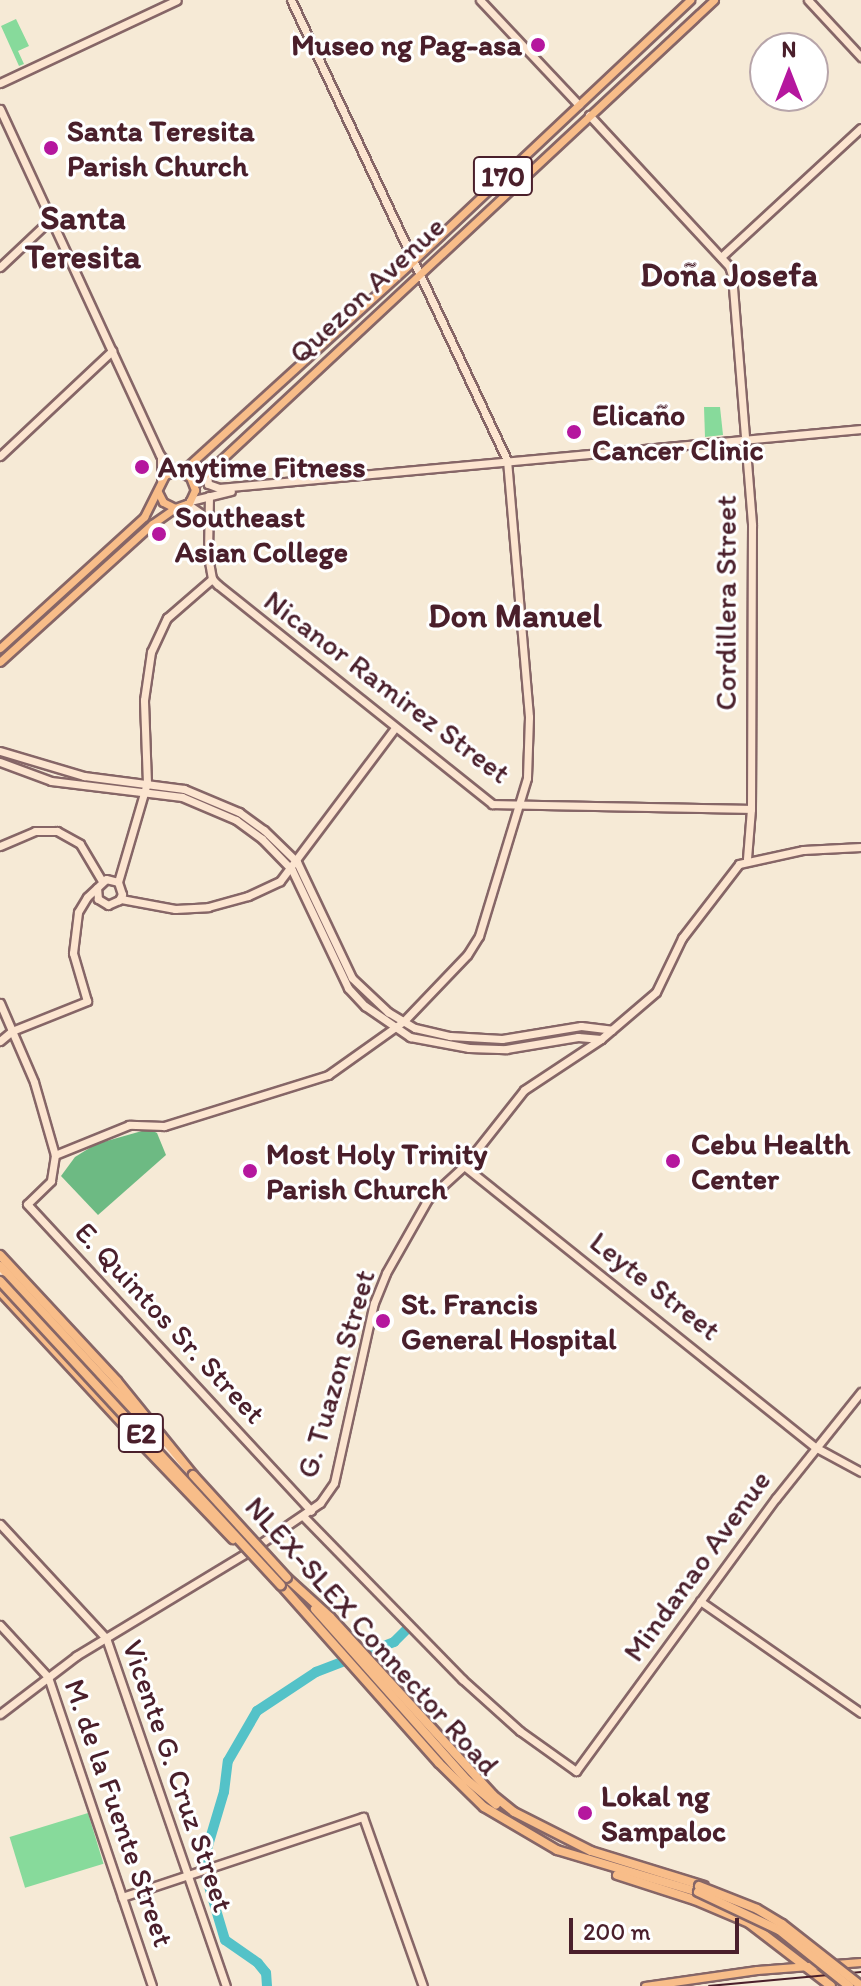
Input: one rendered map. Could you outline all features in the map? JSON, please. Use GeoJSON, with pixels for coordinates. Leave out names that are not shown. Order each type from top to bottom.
{"type":"FeatureCollection","features":[{"type":"Feature","properties":{"kind":"highway"},"geometry":{"type":"LineString","coordinates":[[0,1255],[117,1381],[193,1475]]}},
{"type":"Feature","properties":{"kind":"highway","name":"NLEX-SLEX Connector Road"},"geometry":{"type":"LineString","coordinates":[[0,1266],[193,1475],[461,1786],[484,1807],[532,1837],[588,1861],[724,1902],[779,1930],[849,1985]]}},
{"type":"Feature","properties":{"kind":"highway","name":"NLEX-SLEX Connector Road"},"geometry":{"type":"LineString","coordinates":[[0,1281],[446,1757],[490,1800],[562,1842],[699,1886],[757,1909],[807,1941],[861,1984]]}},
{"type":"Feature","properties":{"kind":"highway"},"geometry":{"type":"LineString","coordinates":[[0,1291],[189,1496],[284,1581],[330,1617],[493,1795],[514,1812],[591,1851],[700,1885],[756,1910],[849,1985]]}},
{"type":"Feature","properties":{"kind":"highway"},"geometry":{"type":"LineString","coordinates":[[532,1837],[556,1853],[586,1865],[695,1900],[749,1923],[832,1986]]}},
{"type":"Feature","properties":{"kind":"highway"},"geometry":{"type":"LineString","coordinates":[[792,1967],[796,1962],[794,1955]]}},
{"type":"Feature","properties":{"kind":"highway"},"geometry":{"type":"LineString","coordinates":[[825,1964],[832,1986]]}},
{"type":"Feature","properties":{"kind":"main road","name":"Quezon Avenue"},"geometry":{"type":"LineString","coordinates":[[176,471],[188,466],[413,261],[690,0]]}},
{"type":"Feature","properties":{"kind":"main road","name":"Quezon Avenue"},"geometry":{"type":"LineString","coordinates":[[194,485],[714,0]]}},
{"type":"Feature","properties":{"kind":"main road"},"geometry":{"type":"LineString","coordinates":[[633,53],[635,64],[644,66]]}},
{"type":"Feature","properties":{"kind":"main road"},"geometry":{"type":"LineString","coordinates":[[624,62],[632,66],[634,75]]}},
{"type":"Feature","properties":{"kind":"main road"},"geometry":{"type":"LineString","coordinates":[[556,127],[561,129],[565,138]]}},
{"type":"Feature","properties":{"kind":"main road"},"geometry":{"type":"LineString","coordinates":[[325,340],[325,353],[336,353]]}},
{"type":"Feature","properties":{"kind":"main road"},"geometry":{"type":"LineString","coordinates":[[291,371],[305,369],[303,382]]}},
{"type":"Feature","properties":{"kind":"main road"},"geometry":{"type":"LineString","coordinates":[[176,471],[187,474],[194,485]]}},
{"type":"Feature","properties":{"kind":"main road","name":"170"},"geometry":{"type":"LineString","coordinates":[[161,479],[176,471]]}},
{"type":"Feature","properties":{"kind":"main road"},"geometry":{"type":"LineString","coordinates":[[0,648],[144,517],[161,479]]}},
{"type":"Feature","properties":{"kind":"main road","name":"170"},"geometry":{"type":"LineString","coordinates":[[189,503],[194,485]]}},
{"type":"Feature","properties":{"kind":"main road"},"geometry":{"type":"LineString","coordinates":[[158,490],[161,501],[175,508]]}},
{"type":"Feature","properties":{"kind":"main road"},"geometry":{"type":"LineString","coordinates":[[0,662],[106,565],[175,508],[189,503]]}},
{"type":"Feature","properties":{"kind":"main road"},"geometry":{"type":"LineString","coordinates":[[645,1986],[792,1967],[861,1962]]}},
{"type":"Feature","properties":{"kind":"main road"},"geometry":{"type":"LineString","coordinates":[[832,1986],[861,1984]]}},
{"type":"Feature","properties":{"kind":"street"},"geometry":{"type":"LineString","coordinates":[[0,83],[177,0]]}},
{"type":"Feature","properties":{"kind":"street"},"geometry":{"type":"LineString","coordinates":[[0,1003],[42,1105],[55,1155],[129,1125],[164,1126],[328,1075],[404,1021],[467,955],[479,936],[518,805],[529,759],[529,717],[507,460],[291,0]]}},
{"type":"Feature","properties":{"kind":"street"},"geometry":{"type":"LineString","coordinates":[[480,0],[579,105]]}},
{"type":"Feature","properties":{"kind":"street"},"geometry":{"type":"LineString","coordinates":[[808,0],[861,57]]}},
{"type":"Feature","properties":{"kind":"street"},"geometry":{"type":"LineString","coordinates":[[0,109],[160,455],[176,471]]}},
{"type":"Feature","properties":{"kind":"street","name":"Cordillera Street"},"geometry":{"type":"LineString","coordinates":[[589,115],[721,257],[732,275],[752,525],[751,809],[747,859]]}},
{"type":"Feature","properties":{"kind":"street"},"geometry":{"type":"LineString","coordinates":[[721,257],[861,128]]}},
{"type":"Feature","properties":{"kind":"street"},"geometry":{"type":"LineString","coordinates":[[0,267],[51,219]]}},
{"type":"Feature","properties":{"kind":"street"},"geometry":{"type":"LineString","coordinates":[[0,456],[112,351]]}},
{"type":"Feature","properties":{"kind":"street"},"geometry":{"type":"LineString","coordinates":[[208,469],[207,481],[214,488],[262,481],[861,429]]}},
{"type":"Feature","properties":{"kind":"street"},"geometry":{"type":"LineString","coordinates":[[160,455],[161,479]]}},
{"type":"Feature","properties":{"kind":"street"},"geometry":{"type":"LineString","coordinates":[[189,503],[262,481]]}},
{"type":"Feature","properties":{"kind":"street"},"geometry":{"type":"LineString","coordinates":[[118,882],[147,787],[144,692],[151,652],[167,618],[212,579],[206,517],[209,496]]}},
{"type":"Feature","properties":{"kind":"street"},"geometry":{"type":"LineString","coordinates":[[189,503],[206,517]]}},
{"type":"Feature","properties":{"kind":"street","name":"Nicanor Ramirez Street"},"geometry":{"type":"LineString","coordinates":[[212,579],[394,729],[492,804],[751,809]]}},
{"type":"Feature","properties":{"kind":"street"},"geometry":{"type":"LineString","coordinates":[[0,846],[35,831],[57,831],[80,844],[99,884],[103,903],[113,904],[121,899],[175,909],[214,906],[272,885],[292,870],[394,729]]}},
{"type":"Feature","properties":{"kind":"street"},"geometry":{"type":"LineString","coordinates":[[0,751],[84,776],[147,787],[182,797],[236,820],[270,846],[292,870],[348,988],[410,1037],[469,1048],[521,1048],[578,1037],[601,1039]]}},
{"type":"Feature","properties":{"kind":"street"},"geometry":{"type":"LineString","coordinates":[[0,762],[51,781],[198,793],[239,812],[264,830],[297,862],[352,978],[388,1012],[404,1021],[432,1033],[490,1039],[521,1039],[581,1026],[612,1030]]}},
{"type":"Feature","properties":{"kind":"street"},"geometry":{"type":"LineString","coordinates":[[747,859],[803,850],[861,847]]}},
{"type":"Feature","properties":{"kind":"street","name":"G. Tuazon Street"},"geometry":{"type":"LineString","coordinates":[[0,1714],[106,1638],[311,1511],[334,1483],[364,1342],[386,1273],[428,1199],[464,1166],[524,1090],[601,1039],[660,986],[682,938],[728,876],[747,859]]}},
{"type":"Feature","properties":{"kind":"street"},"geometry":{"type":"LineString","coordinates":[[0,1041],[12,1031],[87,1001],[77,973],[73,938],[78,912],[99,884],[110,879],[118,882],[122,890],[121,899]]}},
{"type":"Feature","properties":{"kind":"street","name":"E. Quintos Sr. Street"},"geometry":{"type":"LineString","coordinates":[[55,1155],[51,1181],[27,1204],[311,1511]]}},
{"type":"Feature","properties":{"kind":"street","name":"Leyte Street"},"geometry":{"type":"LineString","coordinates":[[464,1166],[815,1447],[861,1472]]}},
{"type":"Feature","properties":{"kind":"street"},"geometry":{"type":"LineString","coordinates":[[0,1272],[254,1548]]}},
{"type":"Feature","properties":{"kind":"street","name":"Mindanao Avenue"},"geometry":{"type":"LineString","coordinates":[[303,1516],[462,1679],[520,1731],[576,1771],[815,1447],[861,1392]]}},
{"type":"Feature","properties":{"kind":"street","name":"Vicente G. Cruz Street"},"geometry":{"type":"LineString","coordinates":[[0,1524],[106,1638],[226,1986]]}},
{"type":"Feature","properties":{"kind":"street"},"geometry":{"type":"LineString","coordinates":[[700,1601],[861,1713]]}},
{"type":"Feature","properties":{"kind":"street","name":"M. de la Fuente Street"},"geometry":{"type":"LineString","coordinates":[[0,1625],[48,1677],[152,1986]]}},
{"type":"Feature","properties":{"kind":"street"},"geometry":{"type":"LineString","coordinates":[[122,1897],[363,1817],[423,1986]]}},
{"type":"Feature","properties":{"kind":"green space"},"geometry":{"type":"Polygon","coordinates":[[[16,19],[29,46],[18,51],[24,64],[19,66],[1,26],[16,19]]]}},
{"type":"Feature","properties":{"kind":"green space"},"geometry":{"type":"Polygon","coordinates":[[[704,407],[720,407],[723,435],[705,437],[704,407]]]}},
{"type":"Feature","properties":{"kind":"green space"},"geometry":{"type":"Polygon","coordinates":[[[149,1129],[157,1133],[166,1155],[98,1215],[61,1176],[75,1157],[96,1144],[149,1129]]]}},
{"type":"Feature","properties":{"kind":"green space"},"geometry":{"type":"Polygon","coordinates":[[[88,1813],[103,1864],[25,1888],[10,1837],[88,1813]]]}},
{"type":"Feature","properties":{"kind":"waterway"},"geometry":{"type":"LineString","coordinates":[[267,1986],[266,1973],[258,1963],[225,1940],[205,1873],[204,1859],[224,1792],[228,1761],[257,1711],[316,1672],[394,1642],[406,1630]]}},
{"type":"Feature","properties":{"kind":"railway"},"geometry":{"type":"LineString","coordinates":[[709,1986],[861,1972]]}},
{"type":"Feature","properties":{"kind":"place","name":"Museo ng Pag-asa"},"geometry":{"type":"Point","coordinates":[538,45]}},
{"type":"Feature","properties":{"kind":"place","name":"Santa Teresita Parish Church"},"geometry":{"type":"Point","coordinates":[51,148]}},
{"type":"Feature","properties":{"kind":"place","name":"Elicaño Cancer Clinic"},"geometry":{"type":"Point","coordinates":[574,432]}},
{"type":"Feature","properties":{"kind":"place","name":"Anytime Fitness"},"geometry":{"type":"Point","coordinates":[142,467]}},
{"type":"Feature","properties":{"kind":"place","name":"Southeast Asian College"},"geometry":{"type":"Point","coordinates":[159,534]}},
{"type":"Feature","properties":{"kind":"place","name":"Cebu Health Center"},"geometry":{"type":"Point","coordinates":[673,1161]}},
{"type":"Feature","properties":{"kind":"place","name":"Most Holy Trinity Parish Church"},"geometry":{"type":"Point","coordinates":[250,1171]}},
{"type":"Feature","properties":{"kind":"place","name":"St. Francis General Hospital"},"geometry":{"type":"Point","coordinates":[383,1321]}},
{"type":"Feature","properties":{"kind":"place","name":"Lokal ng Sampaloc"},"geometry":{"type":"Point","coordinates":[585,1813]}},
{"type":"Feature","properties":{"kind":"district","name":"Santa Teresita"},"geometry":{"type":"Point","coordinates":[83,236]}},
{"type":"Feature","properties":{"kind":"district","name":"Doña Josefa"},"geometry":{"type":"Point","coordinates":[729,275]}},
{"type":"Feature","properties":{"kind":"district","name":"Don Manuel"},"geometry":{"type":"Point","coordinates":[515,616]}}]}
